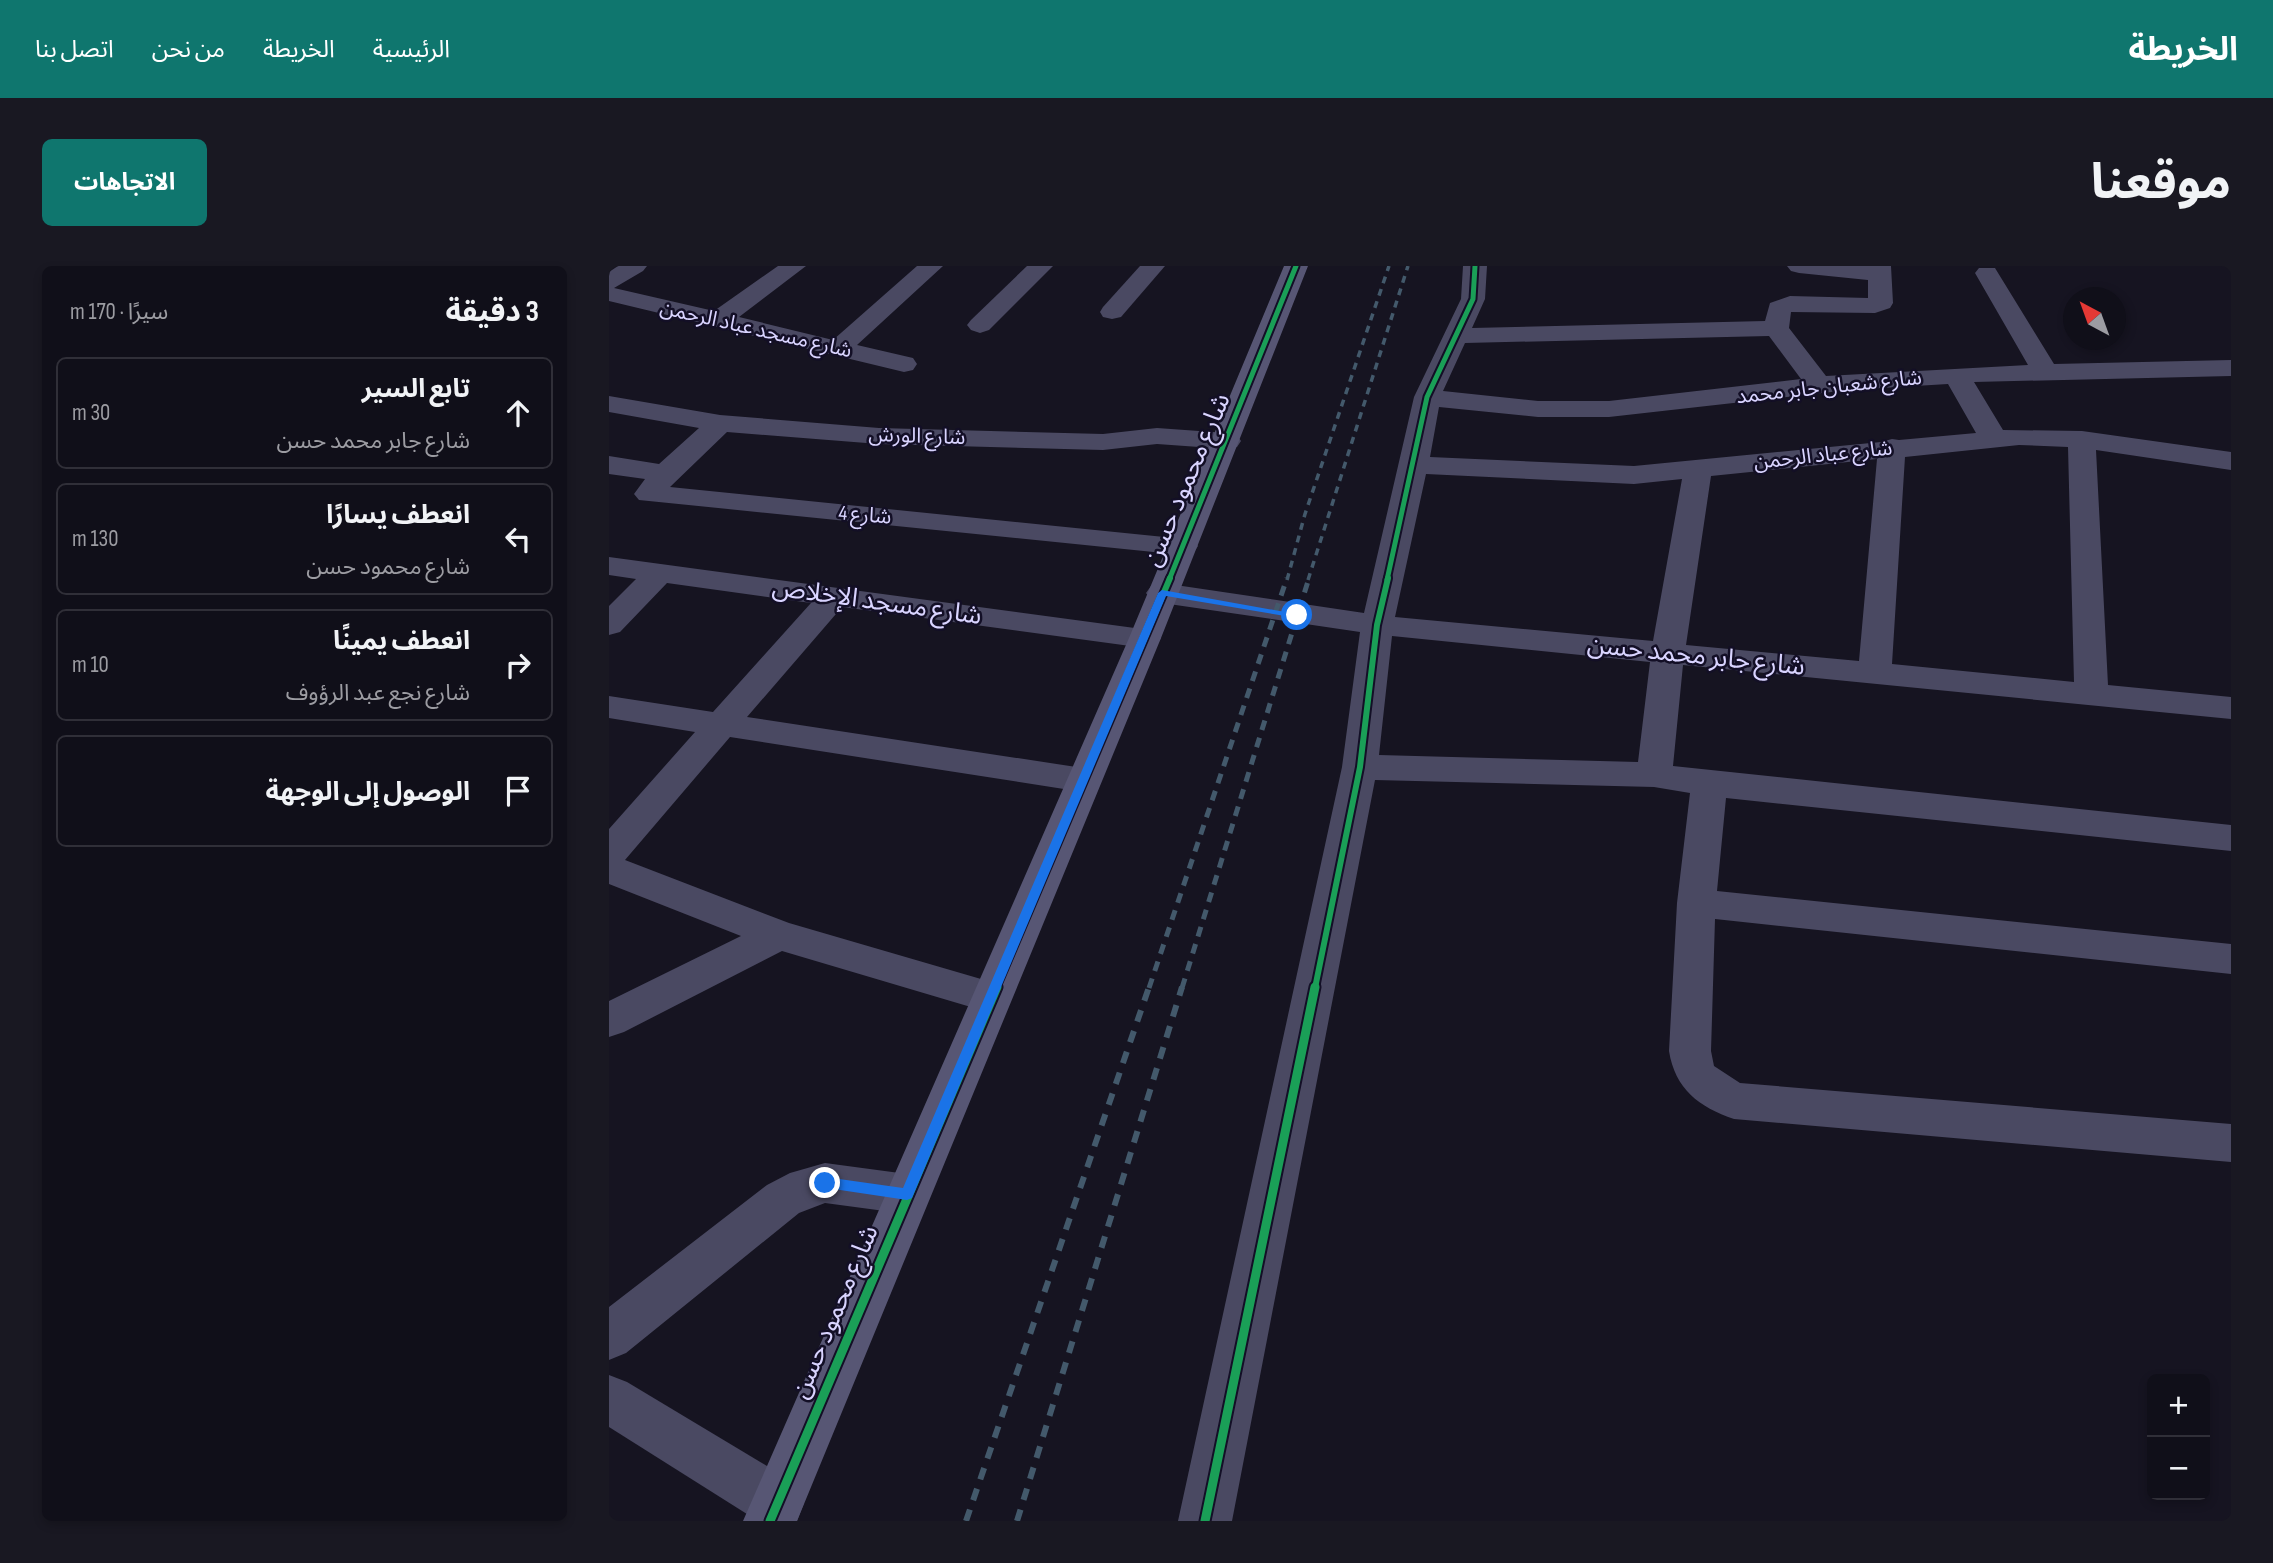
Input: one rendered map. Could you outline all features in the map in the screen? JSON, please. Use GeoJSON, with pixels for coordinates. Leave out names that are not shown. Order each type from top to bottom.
{"type":"FeatureCollection","features":[{"type":"Feature","properties":{"kind":"street"},"geometry":{"type":"LineString","coordinates":[[609,282],[635,266]]}},
{"type":"Feature","properties":{"kind":"street"},"geometry":{"type":"LineString","coordinates":[[717,321],[795,266]]}},
{"type":"Feature","properties":{"kind":"street"},"geometry":{"type":"LineString","coordinates":[[838,349],[931,266]]}},
{"type":"Feature","properties":{"kind":"street"},"geometry":{"type":"LineString","coordinates":[[980,325],[1041,266]]}},
{"type":"Feature","properties":{"kind":"street"},"geometry":{"type":"LineString","coordinates":[[1112,312],[1153,266]]}},
{"type":"Feature","properties":{"kind":"street","name":"شارع محمود حسن"},"geometry":{"type":"LineString","coordinates":[[774,1512],[1145,638],[1296,266]]}},
{"type":"Feature","properties":{"kind":"street"},"geometry":{"type":"LineString","coordinates":[[1205,1521],[1360,767],[1377,625],[1427,397],[1458,336],[1473,299],[1475,266]]}},
{"type":"Feature","properties":{"kind":"street"},"geometry":{"type":"LineString","coordinates":[[1799,266],[1879,270],[1881,303],[1866,306],[1790,303],[1779,308],[1776,328],[1820,386]]}},
{"type":"Feature","properties":{"kind":"street"},"geometry":{"type":"LineString","coordinates":[[1987,273],[2046,372]]}},
{"type":"Feature","properties":{"kind":"street","name":"شارع مسجد عباد الرحمن"},"geometry":{"type":"LineString","coordinates":[[609,294],[904,363]]}},
{"type":"Feature","properties":{"kind":"street"},"geometry":{"type":"LineString","coordinates":[[1458,336],[1776,328]]}},
{"type":"Feature","properties":{"kind":"street","name":"شارع شعبان جابر محمد"},"geometry":{"type":"LineString","coordinates":[[1427,397],[1492,406],[1575,410],[1646,406],[1820,386],[1956,375],[2231,368]]}},
{"type":"Feature","properties":{"kind":"street"},"geometry":{"type":"LineString","coordinates":[[1956,375],[1994,439]]}},
{"type":"Feature","properties":{"kind":"street","name":"شارع الورش"},"geometry":{"type":"LineString","coordinates":[[609,404],[720,423],[930,438],[1103,442],[1157,436],[1227,441]]}},
{"type":"Feature","properties":{"kind":"street"},"geometry":{"type":"LineString","coordinates":[[609,466],[664,474],[720,423]]}},
{"type":"Feature","properties":{"kind":"street","name":"شارع عباد الرحمن"},"geometry":{"type":"LineString","coordinates":[[1414,465],[1611,475],[1698,469],[1892,447],[1994,439],[2082,439],[2231,461]]}},
{"type":"Feature","properties":{"kind":"street"},"geometry":{"type":"LineString","coordinates":[[2082,439],[2091,693]]}},
{"type":"Feature","properties":{"kind":"street"},"geometry":{"type":"LineString","coordinates":[[1875,674],[1892,447]]}},
{"type":"Feature","properties":{"kind":"street"},"geometry":{"type":"LineString","coordinates":[[1654,775],[1668,652],[1698,469]]}},
{"type":"Feature","properties":{"kind":"street","name":"شارع 4"},"geometry":{"type":"LineString","coordinates":[[664,474],[649,494],[1183,546]]}},
{"type":"Feature","properties":{"kind":"street","name":"شارع مسجد الإخلاص"},"geometry":{"type":"LineString","coordinates":[[609,566],[1145,638]]}},
{"type":"Feature","properties":{"kind":"street"},"geometry":{"type":"LineString","coordinates":[[609,625],[659,573]]}},
{"type":"Feature","properties":{"kind":"street","name":"شارع جابر محمد حسن"},"geometry":{"type":"LineString","coordinates":[[1162,593],[1377,625],[2231,708]]}},
{"type":"Feature","properties":{"kind":"street"},"geometry":{"type":"LineString","coordinates":[[609,853],[834,596]]}},
{"type":"Feature","properties":{"kind":"street"},"geometry":{"type":"LineString","coordinates":[[609,707],[1083,780]]}},
{"type":"Feature","properties":{"kind":"street"},"geometry":{"type":"LineString","coordinates":[[1360,767],[1654,775],[2231,838]]}},
{"type":"Feature","properties":{"kind":"street"},"geometry":{"type":"LineString","coordinates":[[1709,783],[1696,903],[1689,1051],[1693,1070],[1706,1087],[1734,1101],[2231,1143]]}},
{"type":"Feature","properties":{"kind":"street"},"geometry":{"type":"LineString","coordinates":[[609,869],[779,934],[991,997]]}},
{"type":"Feature","properties":{"kind":"street"},"geometry":{"type":"LineString","coordinates":[[1696,903],[2231,959]]}},
{"type":"Feature","properties":{"kind":"street"},"geometry":{"type":"LineString","coordinates":[[609,1020],[779,934]]}},
{"type":"Feature","properties":{"kind":"street"},"geometry":{"type":"LineString","coordinates":[[609,1337],[783,1199],[806,1187],[825,1183],[907,1194]]}},
{"type":"Feature","properties":{"kind":"street"},"geometry":{"type":"LineString","coordinates":[[609,1399],[774,1512]]}},
{"type":"Feature","properties":{"kind":"railway"},"geometry":{"type":"LineString","coordinates":[[1287,580],[1305,514],[1389,266]]}},
{"type":"Feature","properties":{"kind":"railway"},"geometry":{"type":"LineString","coordinates":[[1308,580],[1408,266]]}},
{"type":"Feature","properties":{"kind":"railway"},"geometry":{"type":"LineString","coordinates":[[1149,988],[1287,578]]}},
{"type":"Feature","properties":{"kind":"railway"},"geometry":{"type":"LineString","coordinates":[[1182,988],[1309,578]]}},
{"type":"Feature","properties":{"kind":"railway"},"geometry":{"type":"LineString","coordinates":[[966,1521],[1149,987]]}},
{"type":"Feature","properties":{"kind":"railway"},"geometry":{"type":"LineString","coordinates":[[1017,1521],[1182,987]]}},
{"type":"Feature","properties":{"kind":"cycle path"},"geometry":{"type":"LineString","coordinates":[[770,1521],[1145,638],[1296,266]]}},
{"type":"Feature","properties":{"kind":"cycle path"},"geometry":{"type":"LineString","coordinates":[[1205,1521],[1360,767],[1377,625],[1427,397],[1473,299],[1475,266]]}},
{"type":"Feature","properties":{"kind":"route"},"geometry":{"type":"LineString","coordinates":[[825,1183],[907,1194],[1162,593],[1297,615]]}}]}
